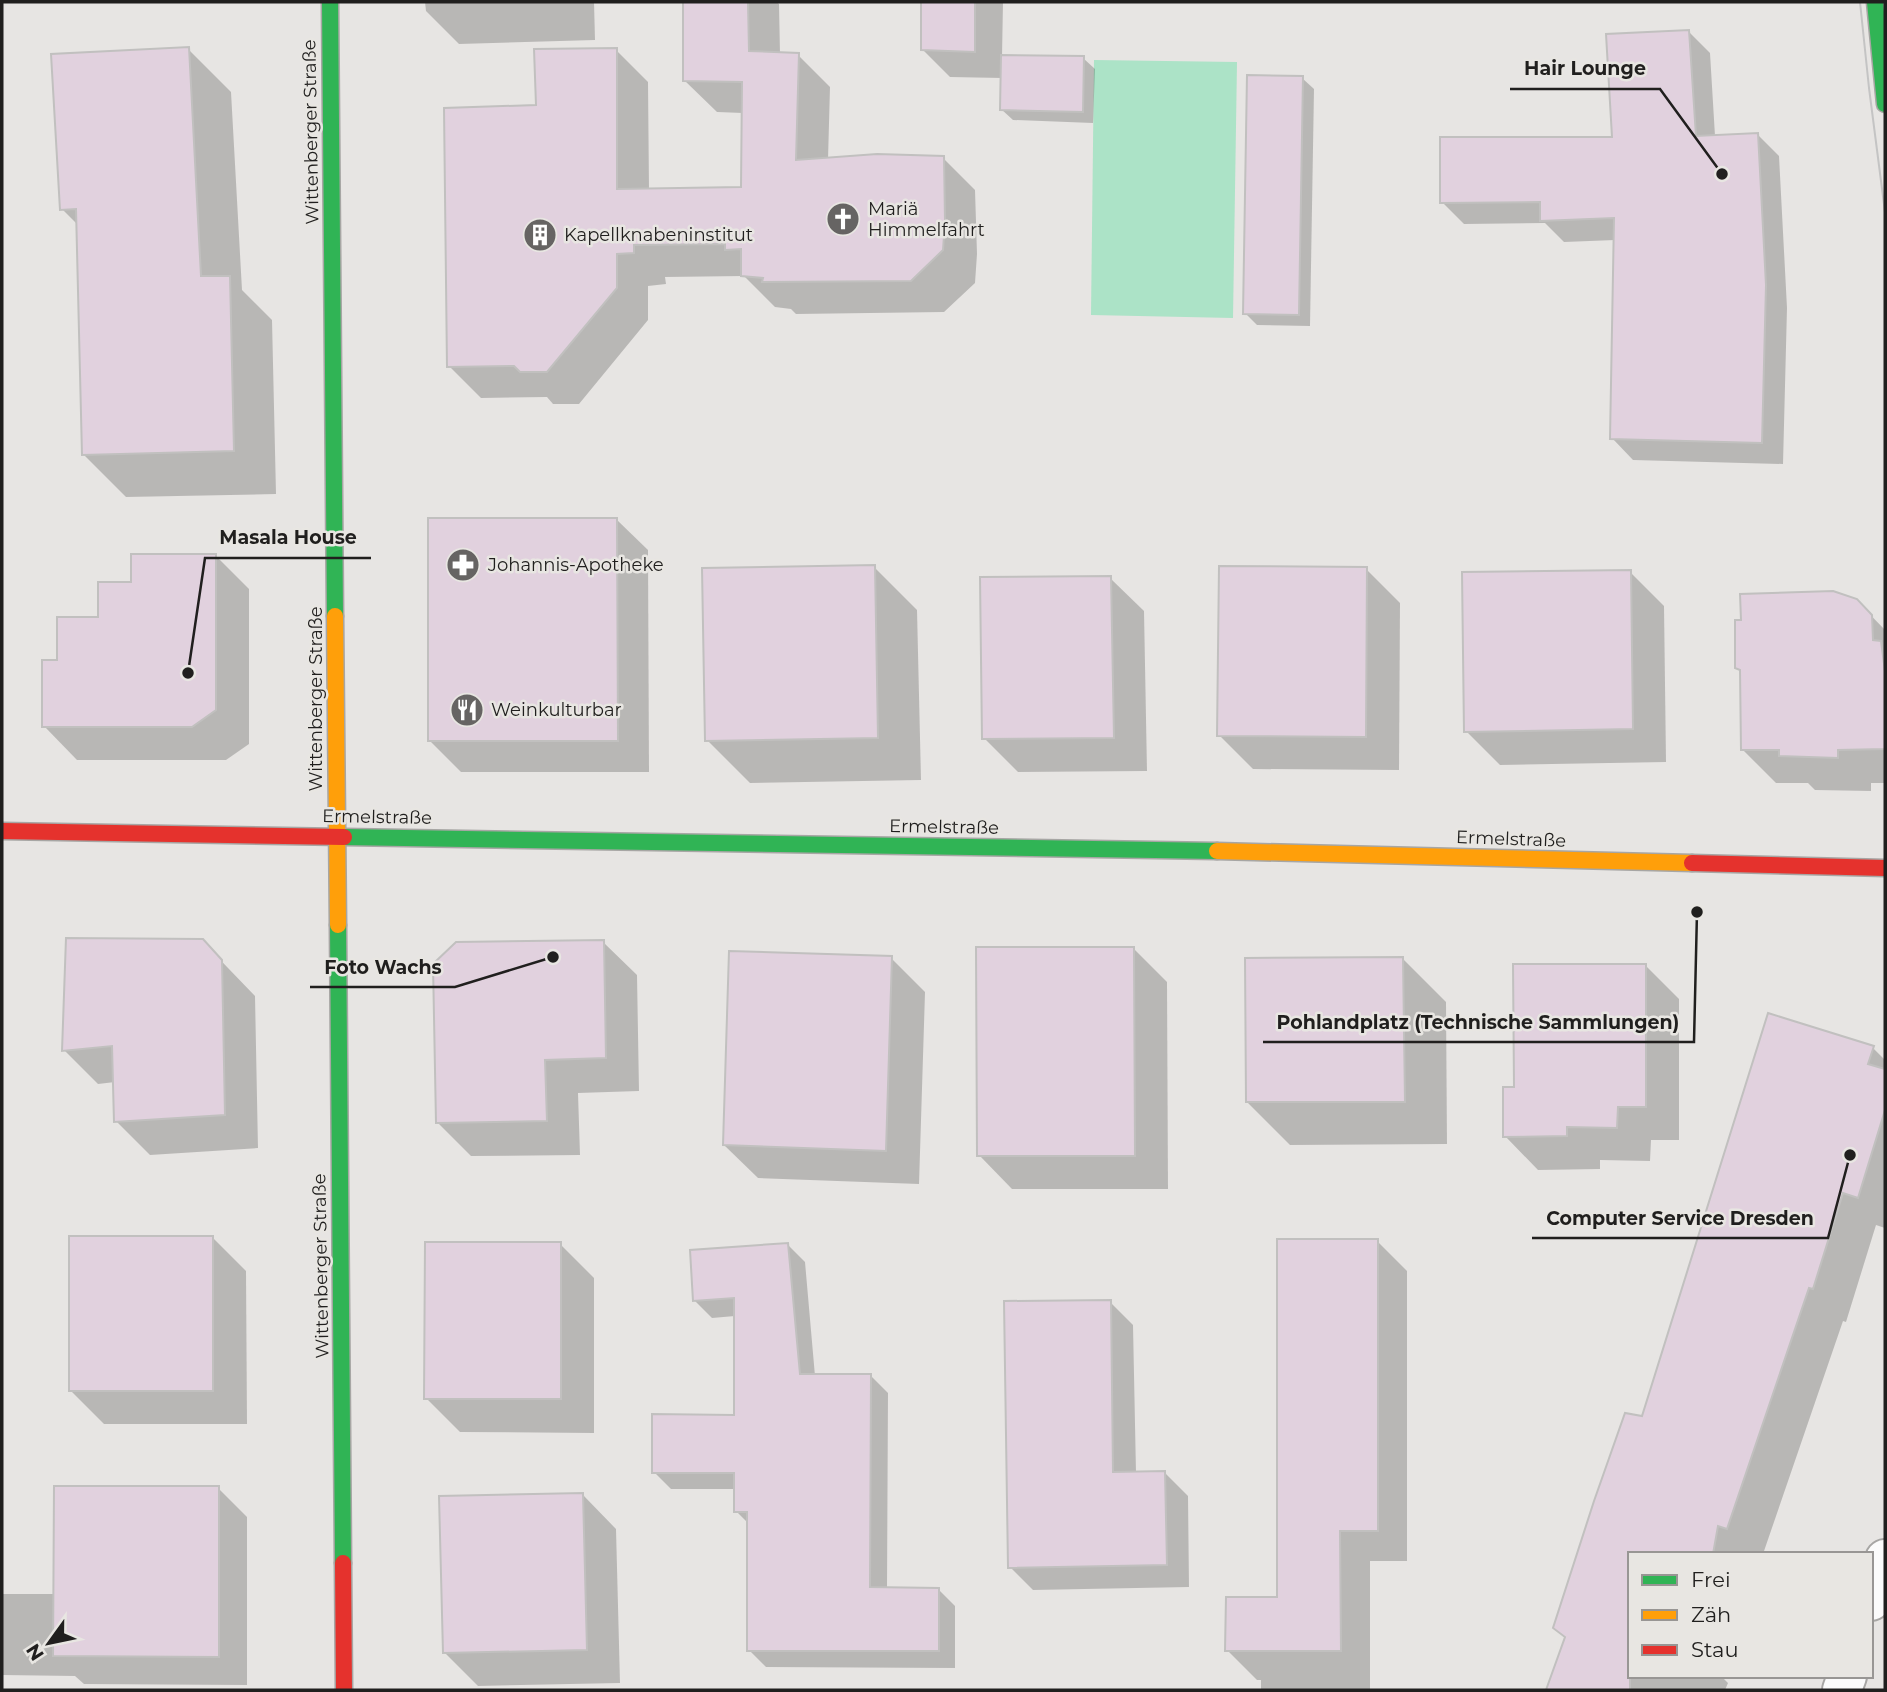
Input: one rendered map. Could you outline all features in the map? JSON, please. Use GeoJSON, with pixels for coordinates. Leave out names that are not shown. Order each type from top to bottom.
{"type":"FeatureCollection","features":[{"type":"Feature","properties":{"kind":"street","name":"Wittenberger Straße"},"geometry":{"type":"LineString","coordinates":[[330,2],[344,1690]]}},
{"type":"Feature","properties":{"kind":"street"},"geometry":{"type":"LineString","coordinates":[[1875,2],[1885,104]]}},
{"type":"Feature","properties":{"kind":"street","name":"Ermelstraße"},"geometry":{"type":"LineString","coordinates":[[2,831],[1226,851],[1885,868]]}},
{"type":"Feature","properties":{"kind":"street"},"geometry":{"type":"LineString","coordinates":[[1873,1595],[1885,1559]]}},
{"type":"Feature","properties":{"kind":"green space"},"geometry":{"type":"Polygon","coordinates":[[[1094,60],[1237,62],[1233,318],[1091,315],[1094,60]]]}},
{"type":"Feature","properties":{"kind":"building"},"geometry":{"type":"Polygon","coordinates":[[[683,2],[748,2],[749,51],[799,53],[796,160],[877,154],[944,156],[943,250],[911,281],[762,282],[763,278],[741,276],[741,249],[725,250],[725,244],[634,245],[634,253],[617,254],[617,288],[547,372],[520,372],[514,366],[447,367],[444,108],[536,105],[534,49],[617,48],[617,189],[741,187],[742,82],[683,81],[683,2]]]}},
{"type":"Feature","properties":{"kind":"building"},"geometry":{"type":"Polygon","coordinates":[[[921,2],[975,2],[975,52],[921,50],[921,2]]]}},
{"type":"Feature","properties":{"kind":"building"},"geometry":{"type":"Polygon","coordinates":[[[1689,30],[1696,136],[1758,133],[1766,285],[1762,443],[1610,439],[1614,218],[1540,221],[1540,202],[1440,203],[1440,137],[1612,137],[1606,34],[1689,30]]]}},
{"type":"Feature","properties":{"kind":"building"},"geometry":{"type":"Polygon","coordinates":[[[189,47],[201,276],[230,276],[234,451],[82,455],[76,209],[60,210],[51,54],[189,47]]]}},
{"type":"Feature","properties":{"kind":"building"},"geometry":{"type":"Polygon","coordinates":[[[1001,55],[1084,56],[1083,112],[1000,110],[1001,55]]]}},
{"type":"Feature","properties":{"kind":"building"},"geometry":{"type":"Polygon","coordinates":[[[1247,75],[1303,76],[1299,315],[1243,314],[1247,75]]]}},
{"type":"Feature","properties":{"kind":"building"},"geometry":{"type":"Polygon","coordinates":[[[428,518],[617,518],[618,741],[428,741],[428,518]]]}},
{"type":"Feature","properties":{"kind":"building"},"geometry":{"type":"Polygon","coordinates":[[[131,554],[216,554],[216,710],[192,727],[42,727],[42,660],[57,660],[57,617],[98,617],[98,582],[131,582],[131,554]]]}},
{"type":"Feature","properties":{"kind":"building"},"geometry":{"type":"Polygon","coordinates":[[[875,565],[878,738],[705,741],[702,568],[875,565]]]}},
{"type":"Feature","properties":{"kind":"building"},"geometry":{"type":"Polygon","coordinates":[[[1219,566],[1367,567],[1366,737],[1217,736],[1219,566]]]}},
{"type":"Feature","properties":{"kind":"building"},"geometry":{"type":"Polygon","coordinates":[[[1631,570],[1633,729],[1464,732],[1462,572],[1631,570]]]}},
{"type":"Feature","properties":{"kind":"building"},"geometry":{"type":"Polygon","coordinates":[[[1111,576],[1114,738],[982,739],[980,577],[1111,576]]]}},
{"type":"Feature","properties":{"kind":"building"},"geometry":{"type":"Polygon","coordinates":[[[1833,591],[1857,599],[1872,615],[1873,640],[1881,641],[1885,671],[1885,749],[1838,750],[1838,758],[1779,756],[1779,750],[1741,750],[1740,670],[1735,668],[1735,620],[1741,620],[1740,594],[1833,591]]]}},
{"type":"Feature","properties":{"kind":"building"},"geometry":{"type":"Polygon","coordinates":[[[66,938],[203,939],[222,960],[225,1115],[114,1122],[112,1046],[62,1051],[66,938]]]}},
{"type":"Feature","properties":{"kind":"building"},"geometry":{"type":"Polygon","coordinates":[[[604,940],[606,1058],[545,1060],[547,1121],[436,1123],[433,964],[456,942],[604,940]]]}},
{"type":"Feature","properties":{"kind":"building"},"geometry":{"type":"Polygon","coordinates":[[[976,947],[1134,947],[1135,1156],[977,1156],[976,947]]]}},
{"type":"Feature","properties":{"kind":"building"},"geometry":{"type":"Polygon","coordinates":[[[729,951],[892,956],[886,1151],[723,1145],[729,951]]]}},
{"type":"Feature","properties":{"kind":"building"},"geometry":{"type":"Polygon","coordinates":[[[1403,957],[1405,1102],[1246,1102],[1245,958],[1403,957]]]}},
{"type":"Feature","properties":{"kind":"building"},"geometry":{"type":"Polygon","coordinates":[[[1513,964],[1646,964],[1646,1107],[1618,1107],[1617,1128],[1567,1127],[1567,1136],[1503,1137],[1503,1087],[1514,1087],[1513,964]]]}},
{"type":"Feature","properties":{"kind":"building"},"geometry":{"type":"Polygon","coordinates":[[[1768,1013],[1874,1046],[1868,1064],[1885,1069],[1885,1110],[1858,1198],[1843,1193],[1813,1289],[1809,1288],[1727,1529],[1718,1526],[1713,1552],[1628,1552],[1630,1690],[1546,1690],[1565,1637],[1553,1628],[1594,1501],[1625,1413],[1642,1416],[1768,1013]]]}},
{"type":"Feature","properties":{"kind":"building"},"geometry":{"type":"Polygon","coordinates":[[[69,1236],[213,1236],[213,1391],[69,1391],[69,1236]]]}},
{"type":"Feature","properties":{"kind":"building"},"geometry":{"type":"Polygon","coordinates":[[[1277,1239],[1378,1239],[1378,1531],[1340,1531],[1341,1651],[1225,1651],[1226,1597],[1277,1597],[1277,1239]]]}},
{"type":"Feature","properties":{"kind":"building"},"geometry":{"type":"Polygon","coordinates":[[[425,1242],[561,1242],[561,1399],[424,1399],[425,1242]]]}},
{"type":"Feature","properties":{"kind":"building"},"geometry":{"type":"Polygon","coordinates":[[[788,1243],[800,1374],[871,1374],[870,1587],[939,1588],[939,1651],[747,1651],[747,1512],[734,1512],[734,1473],[652,1473],[652,1414],[734,1415],[734,1298],[693,1301],[690,1250],[788,1243]]]}},
{"type":"Feature","properties":{"kind":"building"},"geometry":{"type":"Polygon","coordinates":[[[1111,1300],[1113,1472],[1165,1471],[1167,1565],[1008,1568],[1004,1301],[1111,1300]]]}},
{"type":"Feature","properties":{"kind":"building"},"geometry":{"type":"Polygon","coordinates":[[[54,1486],[219,1486],[219,1657],[53,1656],[54,1486]]]}},
{"type":"Feature","properties":{"kind":"building"},"geometry":{"type":"Polygon","coordinates":[[[583,1493],[587,1650],[443,1653],[439,1496],[583,1493]]]}},
{"type":"Feature","properties":{"kind":"tram line"},"geometry":{"type":"LineString","coordinates":[[1860,2],[1885,212]]}},
{"type":"Feature","properties":{"kind":"traffic: fast"},"geometry":{"type":"LineString","coordinates":[[330,2],[335,616]]}},
{"type":"Feature","properties":{"kind":"traffic: fast"},"geometry":{"type":"LineString","coordinates":[[1875,2],[1885,104]]}},
{"type":"Feature","properties":{"kind":"traffic: fast"},"geometry":{"type":"LineString","coordinates":[[344,837],[1217,851]]}},
{"type":"Feature","properties":{"kind":"traffic: fast"},"geometry":{"type":"LineString","coordinates":[[338,925],[343,1563]]}},
{"type":"Feature","properties":{"kind":"traffic: slow"},"geometry":{"type":"LineString","coordinates":[[335,616],[338,925]]}},
{"type":"Feature","properties":{"kind":"traffic: slow"},"geometry":{"type":"LineString","coordinates":[[1217,851],[1692,863]]}},
{"type":"Feature","properties":{"kind":"traffic: jam"},"geometry":{"type":"LineString","coordinates":[[2,831],[344,837]]}},
{"type":"Feature","properties":{"kind":"traffic: jam"},"geometry":{"type":"LineString","coordinates":[[1692,863],[1885,868]]}},
{"type":"Feature","properties":{"kind":"traffic: jam"},"geometry":{"type":"LineString","coordinates":[[343,1563],[344,1690]]}},
{"type":"Feature","properties":{"kind":"place","name":"Hair Lounge"},"geometry":{"type":"Point","coordinates":[1722,174]}},
{"type":"Feature","properties":{"kind":"place","name":"Mariä Himmelfahrt"},"geometry":{"type":"Point","coordinates":[843,219]}},
{"type":"Feature","properties":{"kind":"place","name":"Kapellknabeninstitut"},"geometry":{"type":"Point","coordinates":[540,235]}},
{"type":"Feature","properties":{"kind":"place","name":"Johannis-Apotheke"},"geometry":{"type":"Point","coordinates":[463,565]}},
{"type":"Feature","properties":{"kind":"place","name":"Masala House"},"geometry":{"type":"Point","coordinates":[188,673]}},
{"type":"Feature","properties":{"kind":"place","name":"Weinkulturbar"},"geometry":{"type":"Point","coordinates":[467,710]}},
{"type":"Feature","properties":{"kind":"place","name":"Pohlandplatz (Technische Sammlungen)"},"geometry":{"type":"Point","coordinates":[1697,912]}},
{"type":"Feature","properties":{"kind":"place","name":"Foto Wachs"},"geometry":{"type":"Point","coordinates":[553,957]}},
{"type":"Feature","properties":{"kind":"place","name":"Computer Service Dresden"},"geometry":{"type":"Point","coordinates":[1850,1155]}}]}
